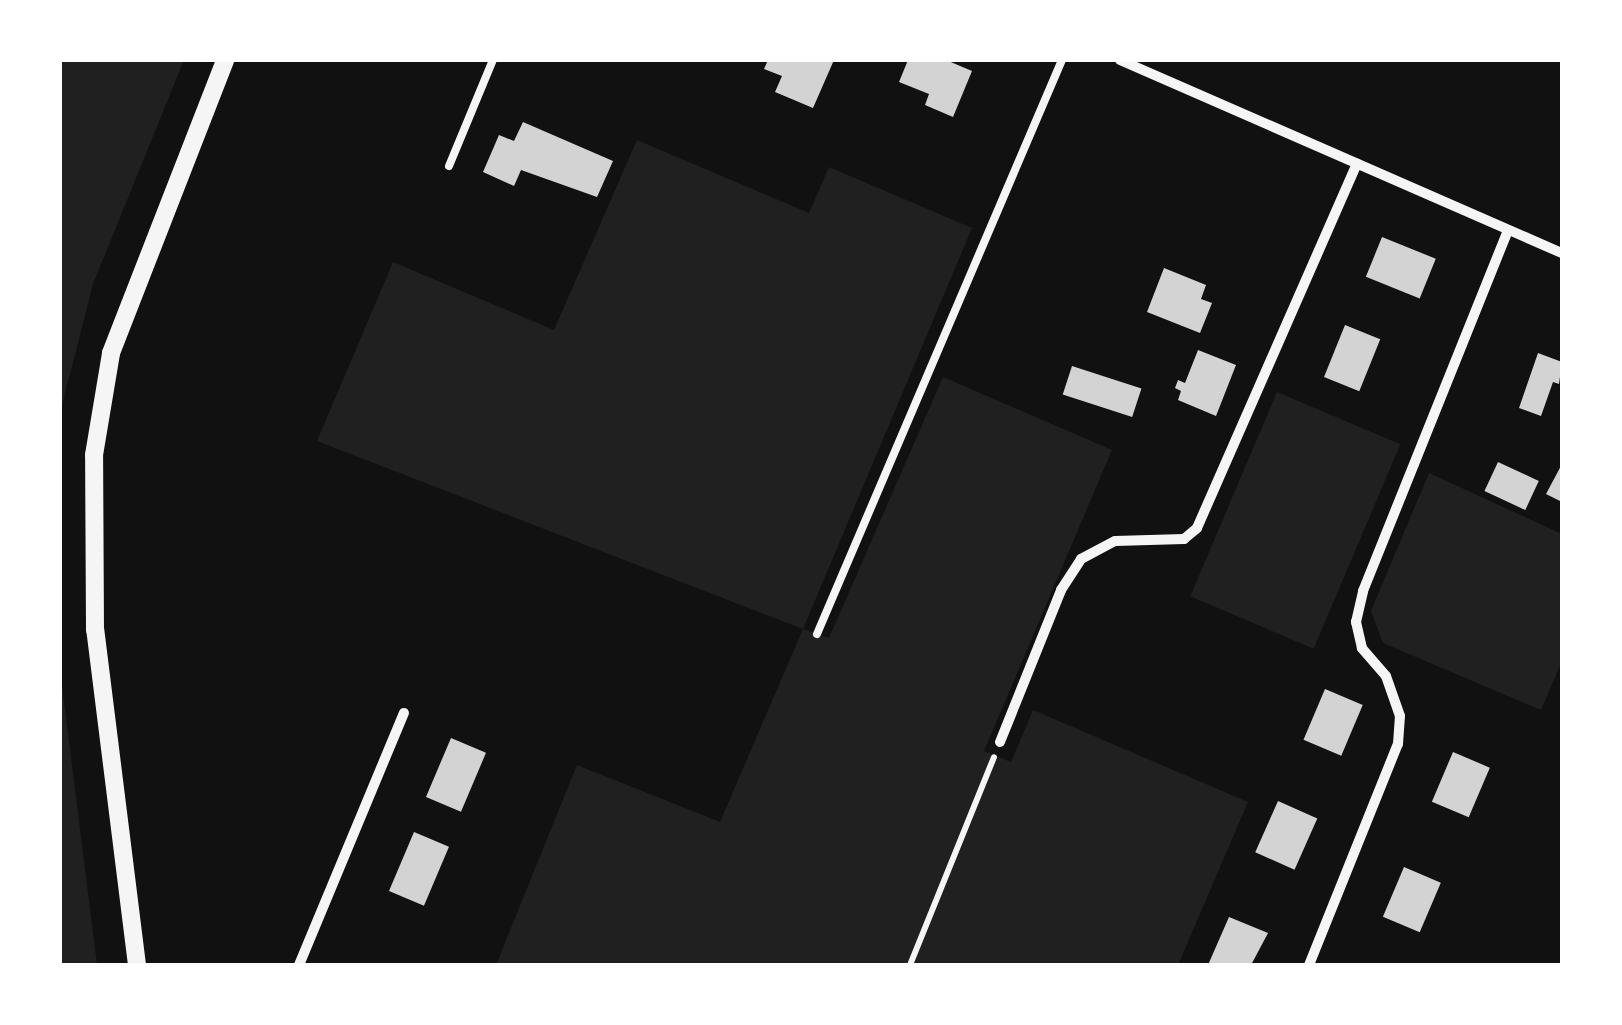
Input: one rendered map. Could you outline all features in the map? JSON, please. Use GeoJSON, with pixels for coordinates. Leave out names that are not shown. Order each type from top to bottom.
{"type":"FeatureCollection","features":[{"type":"Feature","properties":{"kind":"street"},"geometry":{"type":"LineString","coordinates":[[137,965],[95,630],[94,454],[111,353],[224,60]]}},
{"type":"Feature","properties":{"kind":"street"},"geometry":{"type":"LineString","coordinates":[[1120,60],[1562,253]]}},
{"type":"Feature","properties":{"kind":"street"},"geometry":{"type":"LineString","coordinates":[[1000,742],[1061,590],[1081,559],[1116,541],[1184,539],[1197,528],[1357,164]]}},
{"type":"Feature","properties":{"kind":"street"},"geometry":{"type":"LineString","coordinates":[[1310,965],[1398,744],[1400,716],[1386,676],[1359,635],[1362,590],[1508,230]]}},
{"type":"Feature","properties":{"kind":"street"},"geometry":{"type":"LineString","coordinates":[[299,965],[404,713]]}},
{"type":"Feature","properties":{"kind":"lane"},"geometry":{"type":"LineString","coordinates":[[449,166],[493,60]]}},
{"type":"Feature","properties":{"kind":"lane"},"geometry":{"type":"LineString","coordinates":[[817,634],[1062,60]]}},
{"type":"Feature","properties":{"kind":"path"},"geometry":{"type":"LineString","coordinates":[[910,965],[1000,742]]}},
{"type":"Feature","properties":{"kind":"shaded area"},"geometry":{"type":"Polygon","coordinates":[[[60,60],[184,60],[93,284],[60,413],[60,60]]]}},
{"type":"Feature","properties":{"kind":"shaded area"},"geometry":{"type":"Polygon","coordinates":[[[637,140],[809,213],[829,167],[972,228],[803,629],[317,441],[393,262],[554,330],[637,140]]]}},
{"type":"Feature","properties":{"kind":"shaded area"},"geometry":{"type":"Polygon","coordinates":[[[943,377],[1112,450],[984,751],[1011,762],[1033,710],[1248,802],[1178,965],[496,965],[577,765],[720,822],[803,629],[829,638],[943,377]]]}},
{"type":"Feature","properties":{"kind":"shaded area"},"geometry":{"type":"Polygon","coordinates":[[[1277,392],[1400,444],[1314,649],[1190,596],[1277,392]]]}},
{"type":"Feature","properties":{"kind":"shaded area"},"geometry":{"type":"Polygon","coordinates":[[[1429,473],[1562,534],[1562,661],[1541,710],[1383,643],[1371,611],[1429,473]]]}},
{"type":"Feature","properties":{"kind":"shaded area"},"geometry":{"type":"Polygon","coordinates":[[[60,670],[96,957],[97,965],[60,965],[60,670]]]}},
{"type":"Feature","properties":{"kind":"building"},"geometry":{"type":"Polygon","coordinates":[[[768,60],[834,60],[813,108],[775,92],[782,76],[764,69],[768,60]]]}},
{"type":"Feature","properties":{"kind":"building"},"geometry":{"type":"Polygon","coordinates":[[[908,60],[946,60],[972,71],[953,117],[925,105],[929,94],[899,82],[908,60]]]}},
{"type":"Feature","properties":{"kind":"building"},"geometry":{"type":"Polygon","coordinates":[[[523,122],[613,161],[597,197],[521,170],[514,186],[483,172],[499,135],[514,141],[523,122]]]}},
{"type":"Feature","properties":{"kind":"building"},"geometry":{"type":"Polygon","coordinates":[[[1382,237],[1436,259],[1420,299],[1366,277],[1382,237]]]}},
{"type":"Feature","properties":{"kind":"building"},"geometry":{"type":"Polygon","coordinates":[[[1164,268],[1206,285],[1201,299],[1212,303],[1200,333],[1147,312],[1164,268]]]}},
{"type":"Feature","properties":{"kind":"building"},"geometry":{"type":"Polygon","coordinates":[[[1345,325],[1380,339],[1359,391],[1324,377],[1345,325]]]}},
{"type":"Feature","properties":{"kind":"building"},"geometry":{"type":"Polygon","coordinates":[[[1198,350],[1236,365],[1216,416],[1178,400],[1178,380],[1185,383],[1198,350]]]}},
{"type":"Feature","properties":{"kind":"building"},"geometry":{"type":"Polygon","coordinates":[[[1538,353],[1562,362],[1559,384],[1553,382],[1541,416],[1519,408],[1538,353]]]}},
{"type":"Feature","properties":{"kind":"building"},"geometry":{"type":"Polygon","coordinates":[[[1072,366],[1141,389],[1132,417],[1063,395],[1072,366]]]}},
{"type":"Feature","properties":{"kind":"building"},"geometry":{"type":"Polygon","coordinates":[[[1498,462],[1539,481],[1525,510],[1484,491],[1498,462]]]}},
{"type":"Feature","properties":{"kind":"building"},"geometry":{"type":"Polygon","coordinates":[[[1562,464],[1562,502],[1546,494],[1562,464]]]}},
{"type":"Feature","properties":{"kind":"building"},"geometry":{"type":"Polygon","coordinates":[[[1325,689],[1363,705],[1341,756],[1304,740],[1325,689]]]}},
{"type":"Feature","properties":{"kind":"building"},"geometry":{"type":"Polygon","coordinates":[[[451,738],[486,753],[461,812],[426,797],[451,738]]]}},
{"type":"Feature","properties":{"kind":"building"},"geometry":{"type":"Polygon","coordinates":[[[1453,752],[1490,768],[1469,817],[1432,802],[1453,752]]]}},
{"type":"Feature","properties":{"kind":"building"},"geometry":{"type":"Polygon","coordinates":[[[1278,801],[1317,818],[1295,870],[1255,852],[1278,801]]]}},
{"type":"Feature","properties":{"kind":"building"},"geometry":{"type":"Polygon","coordinates":[[[414,832],[449,847],[424,906],[389,891],[414,832]]]}},
{"type":"Feature","properties":{"kind":"building"},"geometry":{"type":"Polygon","coordinates":[[[1404,867],[1441,883],[1420,932],[1383,917],[1404,867]]]}},
{"type":"Feature","properties":{"kind":"building"},"geometry":{"type":"Polygon","coordinates":[[[1229,917],[1268,933],[1251,965],[1208,965],[1229,917]]]}}]}
